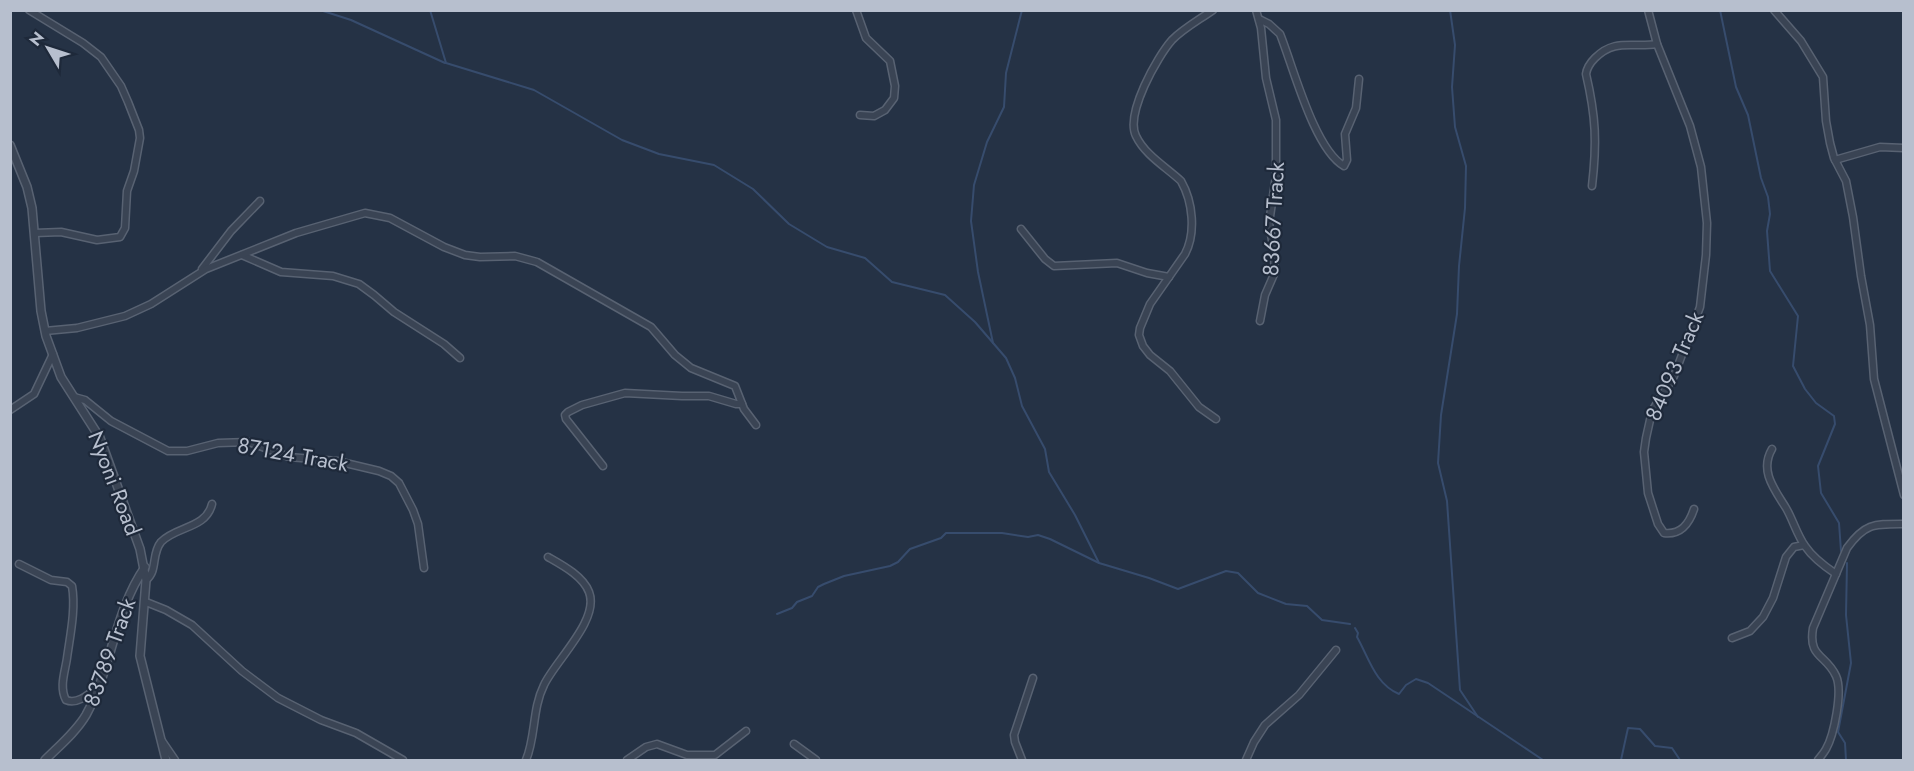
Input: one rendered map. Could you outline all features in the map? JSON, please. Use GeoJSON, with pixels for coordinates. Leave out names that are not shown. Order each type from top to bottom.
{"type":"FeatureCollection","features":[{"type":"Feature","properties":{"kind":"street"},"geometry":{"type":"LineString","coordinates":[[28,10],[83,43],[101,57],[125,93],[140,133],[134,171],[127,191],[126,224],[122,235],[117,238],[97,240],[61,232],[35,232]]}},
{"type":"Feature","properties":{"kind":"street"},"geometry":{"type":"LineString","coordinates":[[856,10],[866,38],[890,62],[895,86],[894,98],[885,110],[874,116],[860,115]]}},
{"type":"Feature","properties":{"kind":"street"},"geometry":{"type":"LineString","coordinates":[[1213,10],[1181,32],[1165,50],[1138,102],[1133,117],[1133,129],[1149,154],[1181,181],[1188,197],[1192,226],[1189,246],[1145,315],[1140,327],[1140,341],[1150,355],[1177,378],[1199,407],[1216,419]]}},
{"type":"Feature","properties":{"kind":"street","name":"83667 Track"},"geometry":{"type":"LineString","coordinates":[[1256,10],[1266,78],[1276,120],[1276,176],[1269,223],[1275,272],[1264,299],[1260,321]]}},
{"type":"Feature","properties":{"kind":"street","name":"84093 Track"},"geometry":{"type":"LineString","coordinates":[[1648,10],[1657,44],[1692,137],[1701,168],[1707,223],[1700,307],[1674,376],[1652,411],[1646,438],[1646,479],[1648,493],[1662,532],[1669,534],[1688,524],[1694,509]]}},
{"type":"Feature","properties":{"kind":"street"},"geometry":{"type":"LineString","coordinates":[[1774,10],[1801,41],[1823,77],[1826,121],[1835,160],[1845,181],[1850,201],[1870,325],[1875,379],[1904,495]]}},
{"type":"Feature","properties":{"kind":"street"},"geometry":{"type":"LineString","coordinates":[[1259,19],[1280,34],[1318,134],[1344,166],[1347,160],[1345,134],[1356,108],[1359,79]]}},
{"type":"Feature","properties":{"kind":"street"},"geometry":{"type":"LineString","coordinates":[[1592,186],[1596,124],[1586,74],[1587,68],[1599,54],[1612,46],[1657,44]]}},
{"type":"Feature","properties":{"kind":"street","name":"Nyoni Road"},"geometry":{"type":"LineString","coordinates":[[10,145],[27,187],[32,208],[37,274],[45,331],[62,377],[100,438],[130,518],[145,567],[146,602],[141,629],[140,656],[166,760]]}},
{"type":"Feature","properties":{"kind":"street"},"geometry":{"type":"LineString","coordinates":[[1835,160],[1880,147],[1904,148]]}},
{"type":"Feature","properties":{"kind":"street"},"geometry":{"type":"LineString","coordinates":[[200,272],[227,236],[260,201]]}},
{"type":"Feature","properties":{"kind":"street"},"geometry":{"type":"LineString","coordinates":[[45,331],[77,328],[125,316],[151,304],[200,272],[296,233],[365,213],[390,218],[429,240],[465,255],[514,256],[528,259],[559,274],[651,327],[683,363],[735,386],[742,404],[756,425]]}},
{"type":"Feature","properties":{"kind":"street"},"geometry":{"type":"LineString","coordinates":[[1022,229],[1044,259],[1054,266],[1117,263],[1147,273],[1169,277]]}},
{"type":"Feature","properties":{"kind":"street"},"geometry":{"type":"LineString","coordinates":[[242,255],[281,272],[333,276],[359,284],[393,312],[444,344],[460,358]]}},
{"type":"Feature","properties":{"kind":"street"},"geometry":{"type":"LineString","coordinates":[[10,411],[34,394],[53,354]]}},
{"type":"Feature","properties":{"kind":"street"},"geometry":{"type":"LineString","coordinates":[[603,466],[566,419],[565,415],[568,412],[582,405],[625,393],[710,396],[742,404]]}},
{"type":"Feature","properties":{"kind":"street","name":"87124 Track"},"geometry":{"type":"LineString","coordinates":[[74,397],[85,400],[111,421],[168,451],[180,452],[218,443],[249,442],[289,457],[337,460],[391,476],[399,483],[418,524],[423,568]]}},
{"type":"Feature","properties":{"kind":"street"},"geometry":{"type":"LineString","coordinates":[[1772,448],[1767,459],[1770,482],[1804,545],[1821,564],[1836,574]]}},
{"type":"Feature","properties":{"kind":"street"},"geometry":{"type":"LineString","coordinates":[[146,580],[152,575],[155,553],[162,542],[200,521],[209,512],[212,504]]}},
{"type":"Feature","properties":{"kind":"street"},"geometry":{"type":"LineString","coordinates":[[1818,760],[1826,748],[1834,726],[1838,682],[1831,668],[1812,647],[1813,628],[1847,548],[1861,530],[1879,524],[1904,524]]}},
{"type":"Feature","properties":{"kind":"street"},"geometry":{"type":"LineString","coordinates":[[1732,638],[1750,631],[1763,617],[1773,598],[1786,557],[1794,548],[1804,545]]}},
{"type":"Feature","properties":{"kind":"street"},"geometry":{"type":"LineString","coordinates":[[526,760],[530,747],[534,710],[543,685],[581,631],[590,606],[586,586],[569,570],[548,556]]}},
{"type":"Feature","properties":{"kind":"street"},"geometry":{"type":"LineString","coordinates":[[19,564],[51,580],[67,582],[72,586],[72,616],[63,681],[63,693],[66,700],[75,701],[99,686]]}},
{"type":"Feature","properties":{"kind":"street","name":"83789 Track"},"geometry":{"type":"LineString","coordinates":[[45,760],[84,718],[99,686],[125,605],[134,583],[145,567]]}},
{"type":"Feature","properties":{"kind":"street"},"geometry":{"type":"LineString","coordinates":[[146,602],[192,625],[250,678],[278,698],[321,720],[356,733],[403,760]]}},
{"type":"Feature","properties":{"kind":"street"},"geometry":{"type":"LineString","coordinates":[[1246,760],[1265,725],[1299,695],[1336,650]]}},
{"type":"Feature","properties":{"kind":"street"},"geometry":{"type":"LineString","coordinates":[[1022,760],[1014,735],[1033,678]]}},
{"type":"Feature","properties":{"kind":"street"},"geometry":{"type":"LineString","coordinates":[[627,760],[646,747],[657,744],[687,754],[716,754],[746,731]]}},
{"type":"Feature","properties":{"kind":"street"},"geometry":{"type":"LineString","coordinates":[[162,741],[175,760]]}},
{"type":"Feature","properties":{"kind":"street"},"geometry":{"type":"LineString","coordinates":[[794,744],[816,760]]}},
{"type":"Feature","properties":{"kind":"waterway"},"geometry":{"type":"LineString","coordinates":[[320,10],[351,20],[445,63]]}},
{"type":"Feature","properties":{"kind":"waterway"},"geometry":{"type":"LineString","coordinates":[[430,10],[446,63],[534,90],[622,140],[659,154],[714,165],[753,189],[789,224],[827,247],[865,258],[892,282],[945,295],[975,322],[1006,358],[1015,378],[1022,406],[1045,449],[1049,472],[1075,515],[1099,563]]}},
{"type":"Feature","properties":{"kind":"waterway"},"geometry":{"type":"LineString","coordinates":[[993,343],[978,272],[971,221],[974,185],[987,142],[1004,107],[1006,73],[1022,10]]}},
{"type":"Feature","properties":{"kind":"waterway"},"geometry":{"type":"LineString","coordinates":[[1450,10],[1455,45],[1452,87],[1455,127],[1466,166],[1465,208],[1457,314],[1441,415],[1438,463],[1447,501],[1460,690],[1478,717]]}},
{"type":"Feature","properties":{"kind":"waterway"},"geometry":{"type":"LineString","coordinates":[[1720,10],[1736,87],[1748,115],[1761,178],[1768,197],[1770,214],[1767,231],[1770,271],[1798,316],[1793,366],[1805,389],[1816,403],[1834,416],[1835,424],[1818,466],[1821,493],[1839,523],[1841,551]]}},
{"type":"Feature","properties":{"kind":"waterway"},"geometry":{"type":"LineString","coordinates":[[777,614],[812,596],[818,587],[824,584],[844,576],[890,566],[898,562],[910,549],[941,538],[946,533],[1002,533],[1028,537],[1038,535],[1099,563],[1178,589],[1226,571],[1238,573],[1258,593],[1286,604],[1307,606],[1322,620],[1350,624]]}},
{"type":"Feature","properties":{"kind":"waterway"},"geometry":{"type":"LineString","coordinates":[[1846,760],[1845,743],[1838,732],[1851,663],[1846,615],[1847,563]]}},
{"type":"Feature","properties":{"kind":"waterway"},"geometry":{"type":"LineString","coordinates":[[1355,628],[1358,633],[1357,637],[1378,677],[1391,690],[1399,694],[1406,685],[1416,679],[1428,683],[1543,760]]}},
{"type":"Feature","properties":{"kind":"waterway"},"geometry":{"type":"LineString","coordinates":[[1621,760],[1628,728],[1640,729],[1655,746],[1672,748],[1680,760]]}}]}
